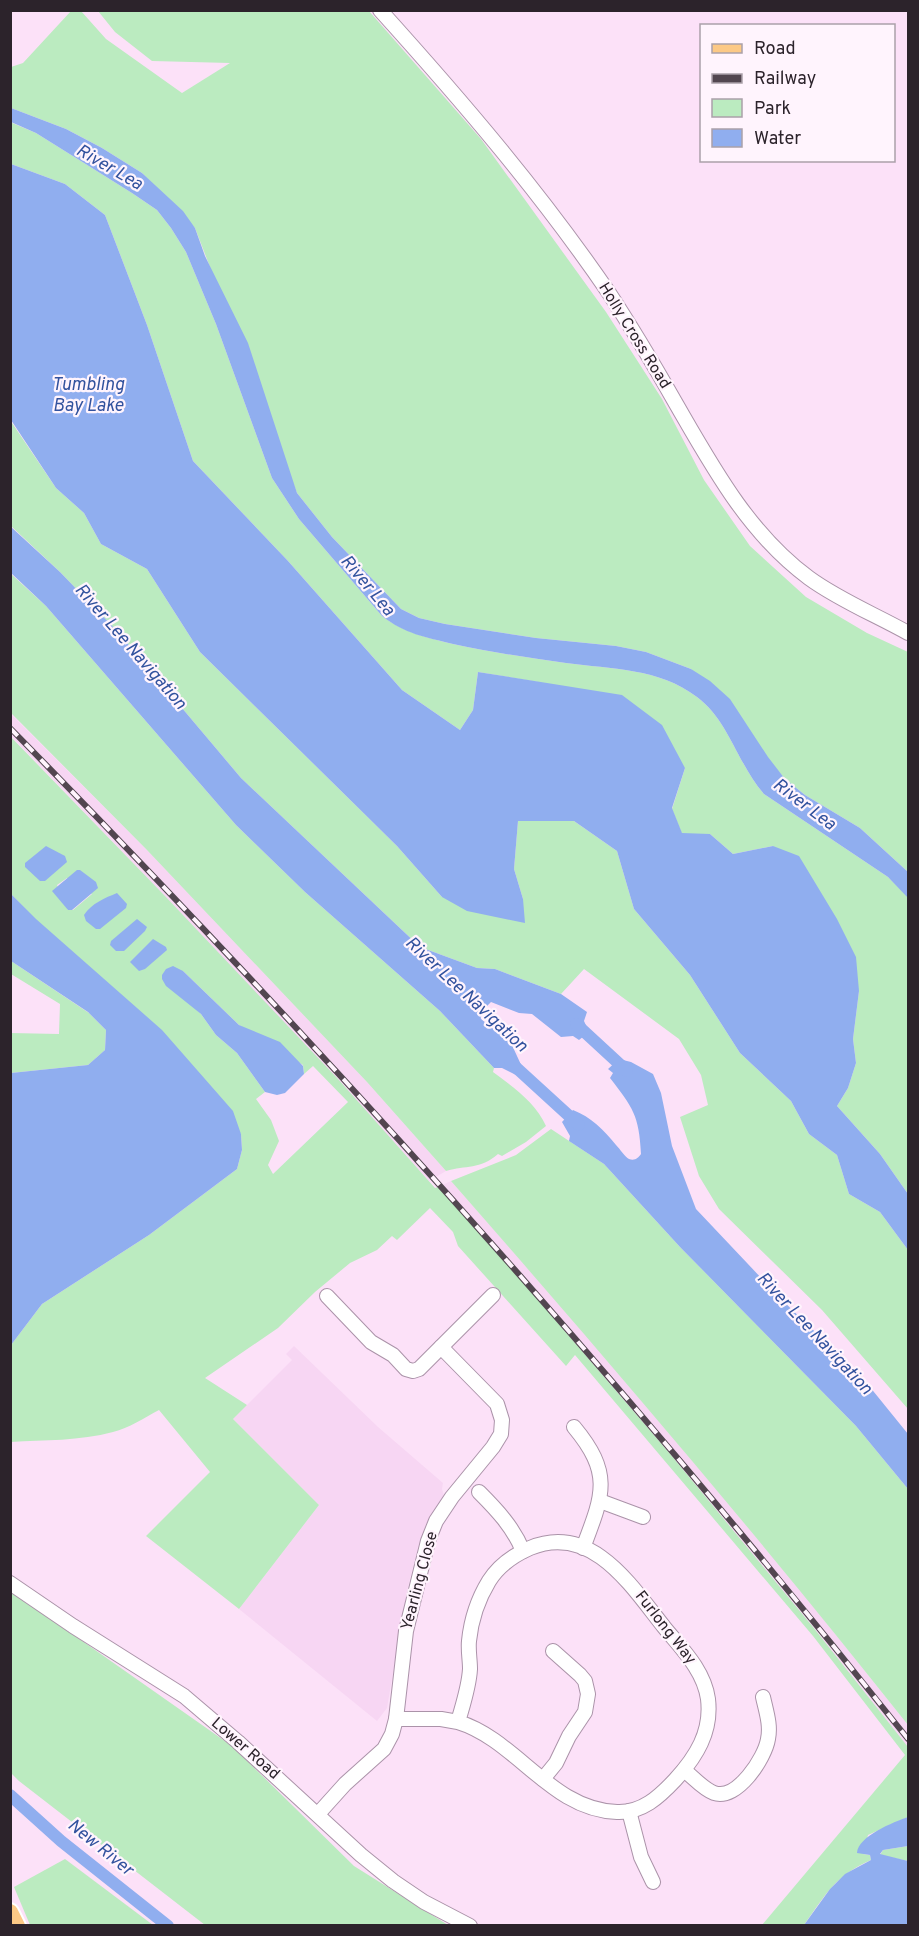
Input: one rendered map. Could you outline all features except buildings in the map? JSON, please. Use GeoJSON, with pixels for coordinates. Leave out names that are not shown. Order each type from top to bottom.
{"type":"FeatureCollection","features":[{"type":"Feature","properties":{"kind":"main road"},"geometry":{"type":"LineString","coordinates":[[10,1912],[17,1926]]}},
{"type":"Feature","properties":{"kind":"street","name":"Holly Cross Road"},"geometry":{"type":"LineString","coordinates":[[380,10],[474,115],[515,164],[562,227],[654,364],[719,478],[746,515],[778,551],[810,578],[909,633]]}},
{"type":"Feature","properties":{"kind":"street"},"geometry":{"type":"LineString","coordinates":[[327,1296],[372,1342],[413,1371],[419,1369],[493,1295]]}},
{"type":"Feature","properties":{"kind":"street","name":"Yearling Close"},"geometry":{"type":"LineString","coordinates":[[396,1719],[406,1631],[428,1541],[436,1521],[498,1439],[502,1427],[500,1411],[493,1398],[441,1347]]}},
{"type":"Feature","properties":{"kind":"street"},"geometry":{"type":"LineString","coordinates":[[574,1427],[588,1444],[599,1465],[602,1482],[600,1502],[583,1548]]}},
{"type":"Feature","properties":{"kind":"street"},"geometry":{"type":"LineString","coordinates":[[479,1492],[509,1524],[523,1551]]}},
{"type":"Feature","properties":{"kind":"street"},"geometry":{"type":"LineString","coordinates":[[600,1502],[643,1517]]}},
{"type":"Feature","properties":{"kind":"street","name":"Furlong Way"},"geometry":{"type":"LineString","coordinates":[[458,1722],[469,1678],[470,1635],[481,1598],[495,1573],[512,1557],[534,1546],[554,1543],[583,1548],[610,1564],[627,1579],[689,1656],[701,1678],[708,1698],[707,1722],[701,1746],[684,1770],[658,1797],[649,1804],[629,1811]]}},
{"type":"Feature","properties":{"kind":"street","name":"Lower Road"},"geometry":{"type":"LineString","coordinates":[[10,1582],[73,1626],[184,1696],[393,1881],[424,1902],[470,1926]]}},
{"type":"Feature","properties":{"kind":"street"},"geometry":{"type":"LineString","coordinates":[[543,1779],[560,1757],[569,1736],[585,1712],[588,1700],[585,1681],[553,1651]]}},
{"type":"Feature","properties":{"kind":"street"},"geometry":{"type":"LineString","coordinates":[[684,1770],[713,1792],[726,1793],[736,1788],[759,1762],[766,1748],[769,1730],[763,1697]]}},
{"type":"Feature","properties":{"kind":"street"},"geometry":{"type":"LineString","coordinates":[[318,1814],[345,1784],[384,1749],[392,1734],[396,1719],[441,1719],[458,1722],[479,1731],[568,1797],[606,1810],[629,1811],[641,1857],[653,1882]]}},
{"type":"Feature","properties":{"kind":"shaded area"},"geometry":{"type":"Polygon","coordinates":[[[10,713],[147,850],[367,1082],[446,1171],[429,1181],[165,896],[11,736],[10,713]]]}},
{"type":"Feature","properties":{"kind":"shaded area"},"geometry":{"type":"Polygon","coordinates":[[[451,1181],[585,1333],[777,1561],[908,1725],[908,1747],[813,1627],[670,1455],[504,1260],[438,1187],[451,1181]]]}},
{"type":"Feature","properties":{"kind":"shaded area"},"geometry":{"type":"Polygon","coordinates":[[[294,1346],[378,1427],[443,1483],[444,1496],[426,1524],[418,1547],[407,1591],[387,1708],[377,1721],[239,1609],[319,1505],[233,1419],[292,1360],[286,1354],[294,1346]]]}},
{"type":"Feature","properties":{"kind":"green space"},"geometry":{"type":"Polygon","coordinates":[[[71,11],[81,11],[106,39],[182,93],[230,63],[152,61],[115,32],[98,11],[369,11],[481,139],[606,312],[662,399],[704,480],[750,546],[806,597],[867,633],[908,652],[908,872],[860,828],[805,795],[785,779],[691,669],[646,652],[616,646],[536,638],[445,624],[419,618],[401,609],[332,537],[297,493],[195,228],[142,173],[66,129],[11,108],[11,67],[23,63],[71,11]]]}},
{"type":"Feature","properties":{"kind":"green space"},"geometry":{"type":"Polygon","coordinates":[[[10,122],[36,133],[132,193],[157,210],[171,228],[186,252],[216,324],[272,478],[299,519],[382,616],[407,630],[453,644],[538,659],[634,671],[667,680],[682,687],[697,697],[717,718],[764,794],[888,877],[906,895],[908,898],[908,1194],[880,1154],[837,1106],[848,1088],[856,1063],[853,1039],[859,991],[773,846],[733,854],[710,834],[682,834],[672,809],[685,768],[538,682],[478,672],[473,710],[460,730],[402,690],[288,561],[193,461],[147,325],[105,215],[65,184],[11,164],[10,122]]]}},
{"type":"Feature","properties":{"kind":"green space"},"geometry":{"type":"Polygon","coordinates":[[[10,420],[56,488],[84,513],[101,544],[147,569],[200,652],[397,846],[442,897],[523,899],[514,869],[518,821],[574,821],[617,851],[634,909],[690,975],[740,1053],[791,1101],[809,1134],[837,1155],[849,1194],[880,1212],[908,1250],[908,1409],[822,1310],[719,1209],[699,1176],[680,1117],[708,1105],[701,1075],[679,1039],[584,969],[561,994],[495,969],[477,968],[420,947],[241,778],[117,631],[60,572],[11,526],[10,420]]]}},
{"type":"Feature","properties":{"kind":"green space"},"geometry":{"type":"Polygon","coordinates":[[[10,573],[46,606],[236,825],[305,892],[440,1011],[494,1068],[493,1072],[530,1103],[546,1126],[526,1142],[502,1156],[498,1154],[479,1165],[446,1171],[367,1082],[147,850],[11,713],[10,573]]]}},
{"type":"Feature","properties":{"kind":"green space"},"geometry":{"type":"Polygon","coordinates":[[[10,736],[338,1079],[435,1188],[438,1187],[504,1260],[671,1455],[813,1627],[908,1747],[908,1817],[868,1835],[863,1854],[870,1855],[871,1860],[840,1879],[825,1895],[804,1925],[762,1925],[905,1755],[813,1636],[575,1355],[566,1366],[458,1246],[453,1232],[430,1208],[397,1240],[392,1236],[377,1250],[350,1263],[315,1292],[278,1328],[205,1378],[247,1405],[233,1419],[319,1505],[239,1609],[146,1536],[210,1472],[159,1410],[125,1428],[100,1435],[62,1440],[11,1442],[11,1345],[42,1304],[149,1235],[237,1169],[242,1150],[241,1134],[11,894],[10,736]],[[67,878],[57,885],[68,910],[73,910],[92,894],[67,878]],[[183,971],[190,1003],[216,1035],[237,1053],[265,1092],[256,1099],[271,1120],[279,1141],[268,1165],[273,1174],[348,1102],[313,1066],[304,1074],[303,1065],[239,1025],[183,971]]]}},
{"type":"Feature","properties":{"kind":"green space"},"geometry":{"type":"Polygon","coordinates":[[[11,961],[89,1013],[106,1030],[105,1050],[88,1065],[11,1073],[10,1033],[59,1034],[60,1004],[11,974],[11,961]]]}},
{"type":"Feature","properties":{"kind":"green space"},"geometry":{"type":"Polygon","coordinates":[[[551,1129],[604,1164],[680,1247],[856,1426],[908,1489],[908,1725],[683,1450],[451,1181],[516,1155],[551,1129]]]}},
{"type":"Feature","properties":{"kind":"green space"},"geometry":{"type":"Polygon","coordinates":[[[11,1591],[232,1746],[354,1866],[448,1925],[205,1925],[11,1773],[11,1591]]]}},
{"type":"Feature","properties":{"kind":"green space"},"geometry":{"type":"Polygon","coordinates":[[[908,1846],[908,1861],[880,1855],[883,1850],[908,1846]]]}},
{"type":"Feature","properties":{"kind":"green space"},"geometry":{"type":"Polygon","coordinates":[[[65,1859],[153,1925],[30,1925],[14,1887],[65,1859]]]}},
{"type":"Feature","properties":{"kind":"water","name":"River Lea"},"geometry":{"type":"Polygon","coordinates":[[[11,108],[66,129],[102,148],[142,173],[183,211],[195,228],[205,256],[248,343],[297,493],[332,537],[401,609],[419,618],[445,624],[536,638],[616,646],[646,652],[691,669],[710,681],[730,699],[785,779],[805,795],[860,828],[908,872],[908,898],[888,877],[764,794],[717,718],[697,697],[682,687],[667,680],[634,671],[538,659],[453,644],[407,631],[382,616],[299,519],[272,478],[216,324],[186,252],[171,228],[157,210],[132,193],[36,133],[11,122],[11,108]]]}},
{"type":"Feature","properties":{"kind":"water","name":"Tumbling Bay Lake"},"geometry":{"type":"Polygon","coordinates":[[[11,164],[65,184],[105,215],[147,325],[193,461],[288,561],[402,690],[460,730],[473,710],[478,672],[622,695],[662,725],[685,768],[672,808],[682,833],[710,834],[733,854],[773,846],[799,856],[837,919],[856,957],[859,991],[853,1039],[856,1063],[848,1088],[837,1106],[880,1154],[908,1194],[908,1250],[880,1212],[849,1194],[837,1155],[809,1134],[791,1101],[740,1053],[690,975],[634,909],[617,851],[574,821],[518,821],[514,869],[523,899],[525,923],[467,911],[442,897],[397,846],[200,652],[147,569],[101,544],[84,513],[56,488],[11,420],[11,164]]]}},
{"type":"Feature","properties":{"kind":"water"},"geometry":{"type":"Polygon","coordinates":[[[10,526],[60,572],[117,631],[241,778],[420,947],[477,968],[495,969],[561,994],[587,1012],[584,1021],[589,1032],[579,1040],[573,1036],[561,1037],[532,1014],[519,1013],[491,1002],[480,1013],[481,1019],[511,1043],[523,1069],[516,1075],[502,1068],[494,1068],[440,1011],[305,892],[236,825],[46,606],[11,573],[10,526]]]}},
{"type":"Feature","properties":{"kind":"water"},"geometry":{"type":"Polygon","coordinates":[[[46,846],[65,856],[67,862],[45,881],[40,881],[25,867],[25,863],[46,846]]]}},
{"type":"Feature","properties":{"kind":"water"},"geometry":{"type":"Polygon","coordinates":[[[77,870],[96,882],[98,888],[72,910],[68,910],[52,891],[77,870]]]}},
{"type":"Feature","properties":{"kind":"water"},"geometry":{"type":"Polygon","coordinates":[[[117,893],[127,904],[126,908],[100,929],[96,929],[86,921],[84,915],[91,907],[117,893]]]}},
{"type":"Feature","properties":{"kind":"water"},"geometry":{"type":"Polygon","coordinates":[[[11,894],[36,919],[162,1030],[233,1111],[241,1134],[242,1150],[237,1169],[149,1235],[42,1304],[11,1345],[11,1073],[88,1065],[105,1050],[106,1030],[88,1012],[11,961],[11,894]]]}},
{"type":"Feature","properties":{"kind":"water"},"geometry":{"type":"Polygon","coordinates":[[[137,919],[147,927],[145,931],[124,951],[116,951],[110,945],[111,941],[137,919]]]}},
{"type":"Feature","properties":{"kind":"water"},"geometry":{"type":"Polygon","coordinates":[[[153,939],[167,950],[145,969],[139,971],[130,962],[153,939]]]}},
{"type":"Feature","properties":{"kind":"water"},"geometry":{"type":"Polygon","coordinates":[[[173,966],[183,971],[239,1025],[280,1042],[303,1066],[304,1074],[285,1093],[277,1095],[265,1092],[237,1053],[216,1035],[201,1014],[166,986],[162,975],[166,969],[173,966]]]}},
{"type":"Feature","properties":{"kind":"water"},"geometry":{"type":"Polygon","coordinates":[[[619,1059],[631,1062],[653,1074],[661,1093],[672,1146],[696,1209],[782,1300],[861,1376],[908,1434],[908,1489],[856,1426],[680,1247],[604,1164],[569,1141],[570,1136],[562,1122],[573,1110],[597,1124],[629,1159],[636,1159],[641,1154],[639,1130],[633,1113],[610,1078],[613,1073],[608,1069],[619,1059]]]}},
{"type":"Feature","properties":{"kind":"water"},"geometry":{"type":"Polygon","coordinates":[[[526,1071],[557,1101],[552,1106],[521,1075],[526,1071]]]}},
{"type":"Feature","properties":{"kind":"water"},"geometry":{"type":"Polygon","coordinates":[[[908,1817],[908,1846],[883,1850],[880,1854],[908,1861],[908,1925],[804,1925],[830,1889],[845,1874],[871,1860],[870,1855],[857,1853],[863,1841],[878,1830],[908,1817]]]}},
{"type":"Feature","properties":{"kind":"waterway"},"geometry":{"type":"LineString","coordinates":[[576,1024],[627,1071]]}},
{"type":"Feature","properties":{"kind":"waterway","name":"River Lee Navigation"},"geometry":{"type":"LineString","coordinates":[[510,1062],[579,1125]]}},
{"type":"Feature","properties":{"kind":"waterway","name":"New River"},"geometry":{"type":"LineString","coordinates":[[10,1795],[61,1841],[168,1926]]}},
{"type":"Feature","properties":{"kind":"railway"},"geometry":{"type":"LineString","coordinates":[[10,728],[244,972],[472,1222],[694,1477],[908,1739]]}}]}
